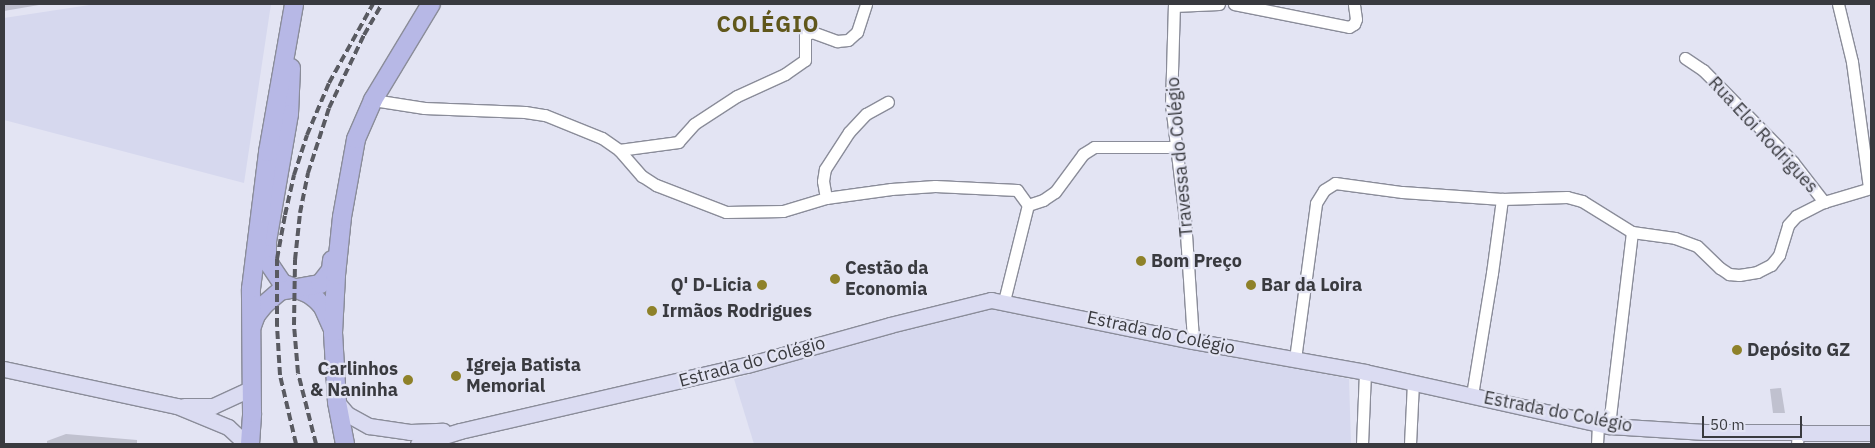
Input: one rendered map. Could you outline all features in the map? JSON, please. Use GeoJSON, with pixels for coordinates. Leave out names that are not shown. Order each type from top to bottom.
{"type":"FeatureCollection","features":[{"type":"Feature","properties":{"kind":"main road"},"geometry":{"type":"LineString","coordinates":[[250,444],[252,388],[251,289],[260,205],[294,4]]}},
{"type":"Feature","properties":{"kind":"main road"},"geometry":{"type":"LineString","coordinates":[[251,329],[256,315],[280,291],[291,288],[308,288],[320,284],[331,270],[356,140],[373,100],[431,4]]}},
{"type":"Feature","properties":{"kind":"main road"},"geometry":{"type":"LineString","coordinates":[[289,42],[291,74],[289,114],[266,242],[270,265],[282,283],[309,294],[323,307],[333,333]]}},
{"type":"Feature","properties":{"kind":"main road"},"geometry":{"type":"LineString","coordinates":[[342,217],[333,333],[338,402],[345,444]]}},
{"type":"Feature","properties":{"kind":"main road","name":"Estrada do Colégio"},"geometry":{"type":"LineString","coordinates":[[418,444],[460,431],[747,365],[972,303],[991,300],[1004,301],[1193,341],[1365,372],[1604,425],[1705,438],[1797,439],[1871,433]]}},
{"type":"Feature","properties":{"kind":"main road"},"geometry":{"type":"LineString","coordinates":[[4,369],[177,406],[228,428],[246,444]]}},
{"type":"Feature","properties":{"kind":"main road"},"geometry":{"type":"LineString","coordinates":[[177,406],[213,406],[252,388]]}},
{"type":"Feature","properties":{"kind":"main road","name":"Estrada do Colégio"},"geometry":{"type":"LineString","coordinates":[[338,402],[354,420],[385,430],[460,431]]}},
{"type":"Feature","properties":{"kind":"street"},"geometry":{"type":"LineString","coordinates":[[619,150],[678,142],[694,124],[737,96],[786,74],[805,60],[805,35],[812,32],[836,41],[848,40],[857,32],[866,4]]}},
{"type":"Feature","properties":{"kind":"street"},"geometry":{"type":"LineString","coordinates":[[1174,5],[1219,4]]}},
{"type":"Feature","properties":{"kind":"street"},"geometry":{"type":"LineString","coordinates":[[1234,4],[1348,26],[1354,24],[1356,19],[1354,4]]}},
{"type":"Feature","properties":{"kind":"street"},"geometry":{"type":"LineString","coordinates":[[1838,4],[1852,62],[1870,188]]}},
{"type":"Feature","properties":{"kind":"street","name":"Travessa do Colégio"},"geometry":{"type":"LineString","coordinates":[[1174,5],[1171,104],[1185,219],[1193,341]]}},
{"type":"Feature","properties":{"kind":"street","name":"Rua Eloi Rodrigues"},"geometry":{"type":"LineString","coordinates":[[1685,58],[1714,80],[1793,162],[1824,202],[1870,188]]}},
{"type":"Feature","properties":{"kind":"street"},"geometry":{"type":"LineString","coordinates":[[373,100],[424,108],[525,112],[545,115],[602,138],[619,150],[642,176],[656,185],[726,212],[783,211],[826,198],[891,189],[935,186],[1007,188],[1017,190],[1028,205]]}},
{"type":"Feature","properties":{"kind":"street"},"geometry":{"type":"LineString","coordinates":[[826,198],[823,181],[825,169],[849,132],[866,114],[888,102]]}},
{"type":"Feature","properties":{"kind":"street"},"geometry":{"type":"LineString","coordinates":[[1028,205],[1043,200],[1055,192],[1083,154],[1094,147],[1175,147]]}},
{"type":"Feature","properties":{"kind":"street"},"geometry":{"type":"LineString","coordinates":[[1295,359],[1316,203],[1324,190],[1334,183],[1402,192],[1502,199],[1551,196],[1582,201],[1632,232],[1675,238],[1697,246],[1720,268],[1729,274],[1739,275],[1757,272],[1771,265],[1779,255],[1788,226],[1796,216],[1824,202]]}},
{"type":"Feature","properties":{"kind":"street"},"geometry":{"type":"LineString","coordinates":[[1472,395],[1502,199]]}},
{"type":"Feature","properties":{"kind":"street"},"geometry":{"type":"LineString","coordinates":[[1004,301],[1028,205]]}},
{"type":"Feature","properties":{"kind":"street"},"geometry":{"type":"LineString","coordinates":[[1597,444],[1604,425],[1632,232]]}},
{"type":"Feature","properties":{"kind":"street"},"geometry":{"type":"LineString","coordinates":[[1362,444],[1365,372]]}},
{"type":"Feature","properties":{"kind":"street"},"geometry":{"type":"LineString","coordinates":[[1410,444],[1414,382]]}},
{"type":"Feature","properties":{"kind":"shaded area"},"geometry":{"type":"Polygon","coordinates":[[[96,4],[271,4],[244,183],[4,120],[4,18],[96,4]]]}},
{"type":"Feature","properties":{"kind":"shaded area"},"geometry":{"type":"Polygon","coordinates":[[[986,304],[1349,379],[1351,444],[754,444],[734,379],[986,304]]]}},
{"type":"Feature","properties":{"kind":"building"},"geometry":{"type":"Polygon","coordinates":[[[4,4],[39,4],[39,5],[4,11],[4,4]]]}},
{"type":"Feature","properties":{"kind":"building"},"geometry":{"type":"Polygon","coordinates":[[[1781,388],[1785,413],[1773,413],[1770,389],[1781,388]]]}},
{"type":"Feature","properties":{"kind":"building"},"geometry":{"type":"Polygon","coordinates":[[[66,434],[137,440],[137,444],[47,444],[47,441],[66,434]]]}},
{"type":"Feature","properties":{"kind":"railway"},"geometry":{"type":"LineString","coordinates":[[296,444],[280,375],[277,326],[277,259],[294,175],[307,135],[329,83],[373,4]]}},
{"type":"Feature","properties":{"kind":"railway"},"geometry":{"type":"LineString","coordinates":[[316,444],[298,373],[294,325],[295,260],[300,213],[308,173],[329,108],[364,35],[382,4]]}},
{"type":"Feature","properties":{"kind":"place","name":"Bom Preço"},"geometry":{"type":"Point","coordinates":[1141,261]}},
{"type":"Feature","properties":{"kind":"place","name":"Cestão da Economia"},"geometry":{"type":"Point","coordinates":[835,279]}},
{"type":"Feature","properties":{"kind":"place","name":"Q' D-Licia"},"geometry":{"type":"Point","coordinates":[762,285]}},
{"type":"Feature","properties":{"kind":"place","name":"Bar da Loira"},"geometry":{"type":"Point","coordinates":[1251,285]}},
{"type":"Feature","properties":{"kind":"place","name":"Irmãos Rodrigues"},"geometry":{"type":"Point","coordinates":[652,311]}},
{"type":"Feature","properties":{"kind":"place","name":"Depósito GZ"},"geometry":{"type":"Point","coordinates":[1737,350]}},
{"type":"Feature","properties":{"kind":"place","name":"Igreja Batista Memorial"},"geometry":{"type":"Point","coordinates":[456,376]}},
{"type":"Feature","properties":{"kind":"place","name":"Carlinhos & Naninha"},"geometry":{"type":"Point","coordinates":[408,380]}},
{"type":"Feature","properties":{"kind":"district","name":"COLÉGIO"},"geometry":{"type":"Point","coordinates":[768,24]}}]}
